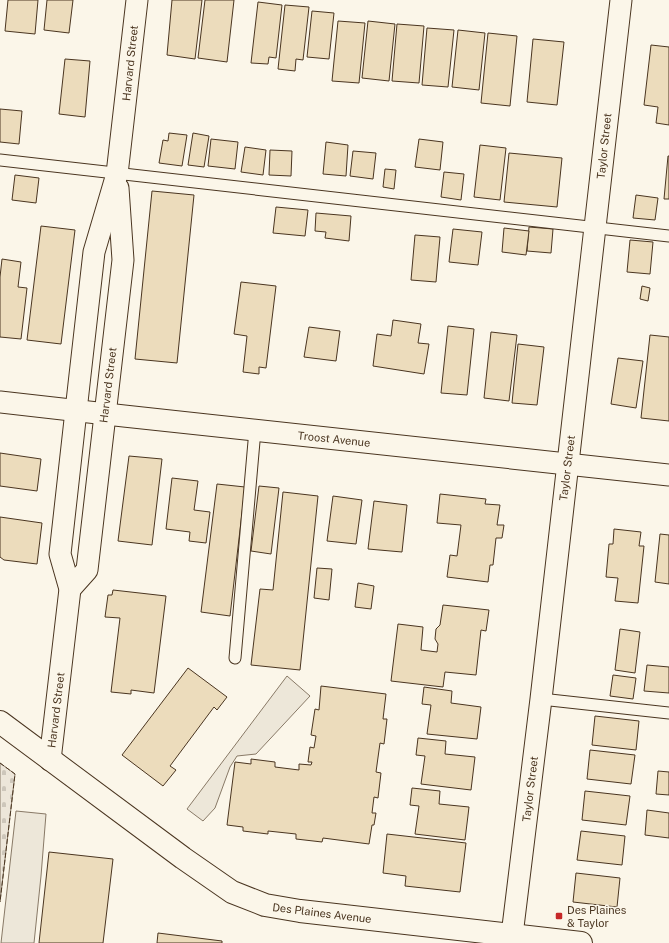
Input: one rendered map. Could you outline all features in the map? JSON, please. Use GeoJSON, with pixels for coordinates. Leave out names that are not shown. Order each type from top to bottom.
{"type":"FeatureCollection","features":[{"type":"Feature","properties":{"kind":"main road","name":"Des Plaines Avenue"},"geometry":{"type":"LineString","coordinates":[[0,722],[232,892],[265,905],[300,911],[581,943]]}},
{"type":"Feature","properties":{"kind":"street","name":"Harvard Street"},"geometry":{"type":"LineString","coordinates":[[50,760],[70,589],[60,554],[94,252],[117,174],[137,0]]}},
{"type":"Feature","properties":{"kind":"street","name":"Taylor Street"},"geometry":{"type":"LineString","coordinates":[[512,935],[541,699],[621,0]]}},
{"type":"Feature","properties":{"kind":"street","name":"Harvard Street"},"geometry":{"type":"LineString","coordinates":[[70,589],[87,570],[123,260],[117,174]]}},
{"type":"Feature","properties":{"kind":"street","name":"Troost Avenue"},"geometry":{"type":"LineString","coordinates":[[0,402],[669,475]]}},
{"type":"Feature","properties":{"kind":"lane"},"geometry":{"type":"LineString","coordinates":[[0,160],[669,236]]}},
{"type":"Feature","properties":{"kind":"lane"},"geometry":{"type":"LineString","coordinates":[[235,658],[255,430]]}},
{"type":"Feature","properties":{"kind":"lane"},"geometry":{"type":"LineString","coordinates":[[541,699],[669,713]]}},
{"type":"Feature","properties":{"kind":"green space"},"geometry":{"type":"Polygon","coordinates":[[[0,763],[15,774],[0,902],[0,763]]]}},
{"type":"Feature","properties":{"kind":"shaded area"},"geometry":{"type":"Polygon","coordinates":[[[287,676],[310,696],[256,754],[237,756],[230,767],[215,808],[203,821],[187,809],[287,676]]]}},
{"type":"Feature","properties":{"kind":"shaded area"},"geometry":{"type":"Polygon","coordinates":[[[16,811],[46,814],[34,943],[1,943],[16,811]]]}},
{"type":"Feature","properties":{"kind":"building"},"geometry":{"type":"Polygon","coordinates":[[[8,0],[38,0],[35,34],[5,31],[8,0]]]}},
{"type":"Feature","properties":{"kind":"building"},"geometry":{"type":"Polygon","coordinates":[[[47,0],[73,0],[69,33],[44,30],[47,0]]]}},
{"type":"Feature","properties":{"kind":"building"},"geometry":{"type":"Polygon","coordinates":[[[172,0],[202,0],[195,59],[167,55],[172,0]]]}},
{"type":"Feature","properties":{"kind":"building"},"geometry":{"type":"Polygon","coordinates":[[[205,0],[234,0],[227,62],[198,58],[205,0]]]}},
{"type":"Feature","properties":{"kind":"building"},"geometry":{"type":"Polygon","coordinates":[[[258,2],[282,5],[276,58],[269,57],[268,64],[251,63],[258,2]]]}},
{"type":"Feature","properties":{"kind":"building"},"geometry":{"type":"Polygon","coordinates":[[[285,5],[309,7],[303,60],[296,59],[295,71],[278,69],[285,5]]]}},
{"type":"Feature","properties":{"kind":"building"},"geometry":{"type":"Polygon","coordinates":[[[312,11],[334,13],[329,59],[307,57],[312,11]]]}},
{"type":"Feature","properties":{"kind":"building"},"geometry":{"type":"Polygon","coordinates":[[[338,21],[365,23],[359,83],[332,81],[338,21]]]}},
{"type":"Feature","properties":{"kind":"building"},"geometry":{"type":"Polygon","coordinates":[[[368,21],[395,24],[389,81],[362,78],[368,21]]]}},
{"type":"Feature","properties":{"kind":"building"},"geometry":{"type":"Polygon","coordinates":[[[397,24],[424,26],[419,83],[392,81],[397,24]]]}},
{"type":"Feature","properties":{"kind":"building"},"geometry":{"type":"Polygon","coordinates":[[[427,28],[454,30],[448,87],[422,85],[427,28]]]}},
{"type":"Feature","properties":{"kind":"building"},"geometry":{"type":"Polygon","coordinates":[[[458,30],[485,33],[479,90],[452,87],[458,30]]]}},
{"type":"Feature","properties":{"kind":"building"},"geometry":{"type":"Polygon","coordinates":[[[488,33],[517,36],[510,106],[481,103],[488,33]]]}},
{"type":"Feature","properties":{"kind":"building"},"geometry":{"type":"Polygon","coordinates":[[[533,39],[564,42],[557,105],[527,102],[533,39]]]}},
{"type":"Feature","properties":{"kind":"building"},"geometry":{"type":"Polygon","coordinates":[[[651,45],[669,47],[669,125],[656,123],[658,107],[644,105],[651,45]]]}},
{"type":"Feature","properties":{"kind":"building"},"geometry":{"type":"Polygon","coordinates":[[[65,59],[90,61],[85,117],[59,114],[65,59]]]}},
{"type":"Feature","properties":{"kind":"building"},"geometry":{"type":"Polygon","coordinates":[[[0,109],[22,111],[19,144],[0,142],[0,109]]]}},
{"type":"Feature","properties":{"kind":"building"},"geometry":{"type":"Polygon","coordinates":[[[169,133],[187,135],[182,166],[159,163],[163,140],[168,141],[169,133]]]}},
{"type":"Feature","properties":{"kind":"building"},"geometry":{"type":"Polygon","coordinates":[[[193,133],[209,136],[204,167],[188,165],[193,133]]]}},
{"type":"Feature","properties":{"kind":"building"},"geometry":{"type":"Polygon","coordinates":[[[211,139],[238,142],[235,169],[208,166],[211,139]]]}},
{"type":"Feature","properties":{"kind":"building"},"geometry":{"type":"Polygon","coordinates":[[[419,139],[443,142],[440,170],[415,167],[419,139]]]}},
{"type":"Feature","properties":{"kind":"building"},"geometry":{"type":"Polygon","coordinates":[[[326,142],[348,145],[346,176],[323,174],[326,142]]]}},
{"type":"Feature","properties":{"kind":"building"},"geometry":{"type":"Polygon","coordinates":[[[480,145],[506,148],[500,200],[474,197],[480,145]]]}},
{"type":"Feature","properties":{"kind":"building"},"geometry":{"type":"Polygon","coordinates":[[[245,147],[266,150],[263,175],[241,172],[245,147]]]}},
{"type":"Feature","properties":{"kind":"building"},"geometry":{"type":"Polygon","coordinates":[[[270,150],[292,151],[291,176],[269,175],[270,150]]]}},
{"type":"Feature","properties":{"kind":"building"},"geometry":{"type":"Polygon","coordinates":[[[353,151],[376,153],[373,179],[350,176],[353,151]]]}},
{"type":"Feature","properties":{"kind":"building"},"geometry":{"type":"Polygon","coordinates":[[[509,153],[562,158],[557,207],[504,202],[509,153]]]}},
{"type":"Feature","properties":{"kind":"building"},"geometry":{"type":"Polygon","coordinates":[[[668,156],[669,199],[664,199],[668,156]]]}},
{"type":"Feature","properties":{"kind":"building"},"geometry":{"type":"Polygon","coordinates":[[[385,169],[396,170],[394,189],[383,187],[385,169]]]}},
{"type":"Feature","properties":{"kind":"building"},"geometry":{"type":"Polygon","coordinates":[[[444,172],[464,174],[461,200],[441,197],[444,172]]]}},
{"type":"Feature","properties":{"kind":"building"},"geometry":{"type":"Polygon","coordinates":[[[15,175],[39,178],[36,203],[12,200],[15,175]]]}},
{"type":"Feature","properties":{"kind":"building"},"geometry":{"type":"Polygon","coordinates":[[[152,191],[194,195],[177,363],[135,359],[152,191]]]}},
{"type":"Feature","properties":{"kind":"building"},"geometry":{"type":"Polygon","coordinates":[[[636,195],[658,198],[655,220],[633,218],[636,195]]]}},
{"type":"Feature","properties":{"kind":"building"},"geometry":{"type":"Polygon","coordinates":[[[276,207],[308,210],[305,236],[273,233],[276,207]]]}},
{"type":"Feature","properties":{"kind":"building"},"geometry":{"type":"Polygon","coordinates":[[[316,213],[351,216],[349,241],[325,238],[326,232],[315,231],[316,213]]]}},
{"type":"Feature","properties":{"kind":"building"},"geometry":{"type":"Polygon","coordinates":[[[41,226],[75,230],[61,344],[27,340],[41,226]]]}},
{"type":"Feature","properties":{"kind":"building"},"geometry":{"type":"Polygon","coordinates":[[[529,227],[553,229],[551,253],[527,251],[529,227]]]}},
{"type":"Feature","properties":{"kind":"building"},"geometry":{"type":"Polygon","coordinates":[[[504,228],[529,231],[526,255],[502,252],[504,228]]]}},
{"type":"Feature","properties":{"kind":"building"},"geometry":{"type":"Polygon","coordinates":[[[453,229],[482,232],[478,265],[449,262],[453,229]]]}},
{"type":"Feature","properties":{"kind":"building"},"geometry":{"type":"Polygon","coordinates":[[[415,235],[440,237],[436,282],[411,280],[415,235]]]}},
{"type":"Feature","properties":{"kind":"building"},"geometry":{"type":"Polygon","coordinates":[[[630,240],[653,242],[650,274],[627,272],[630,240]]]}},
{"type":"Feature","properties":{"kind":"building"},"geometry":{"type":"Polygon","coordinates":[[[2,259],[21,262],[18,287],[27,288],[21,339],[0,337],[0,277],[2,259]]]}},
{"type":"Feature","properties":{"kind":"building"},"geometry":{"type":"Polygon","coordinates":[[[241,282],[276,286],[266,368],[259,367],[259,374],[243,372],[247,336],[234,334],[241,282]]]}},
{"type":"Feature","properties":{"kind":"building"},"geometry":{"type":"Polygon","coordinates":[[[642,286],[650,288],[648,301],[640,299],[642,286]]]}},
{"type":"Feature","properties":{"kind":"building"},"geometry":{"type":"Polygon","coordinates":[[[393,320],[421,324],[418,343],[429,344],[424,374],[373,366],[377,334],[391,336],[393,320]]]}},
{"type":"Feature","properties":{"kind":"building"},"geometry":{"type":"Polygon","coordinates":[[[448,326],[474,329],[467,395],[441,393],[448,326]]]}},
{"type":"Feature","properties":{"kind":"building"},"geometry":{"type":"Polygon","coordinates":[[[309,327],[340,331],[336,361],[304,357],[309,327]]]}},
{"type":"Feature","properties":{"kind":"building"},"geometry":{"type":"Polygon","coordinates":[[[491,332],[517,335],[509,401],[484,398],[491,332]]]}},
{"type":"Feature","properties":{"kind":"building"},"geometry":{"type":"Polygon","coordinates":[[[650,335],[669,337],[669,421],[641,418],[650,335]]]}},
{"type":"Feature","properties":{"kind":"building"},"geometry":{"type":"Polygon","coordinates":[[[518,344],[544,347],[537,405],[512,403],[518,344]]]}},
{"type":"Feature","properties":{"kind":"building"},"geometry":{"type":"Polygon","coordinates":[[[618,358],[643,361],[636,408],[611,404],[618,358]]]}},
{"type":"Feature","properties":{"kind":"building"},"geometry":{"type":"Polygon","coordinates":[[[0,453],[41,459],[37,491],[0,486],[0,453]]]}},
{"type":"Feature","properties":{"kind":"building"},"geometry":{"type":"Polygon","coordinates":[[[129,456],[162,459],[152,545],[118,541],[129,456]]]}},
{"type":"Feature","properties":{"kind":"building"},"geometry":{"type":"Polygon","coordinates":[[[172,478],[198,481],[194,510],[210,512],[206,543],[189,541],[190,532],[166,529],[172,478]]]}},
{"type":"Feature","properties":{"kind":"building"},"geometry":{"type":"Polygon","coordinates":[[[217,484],[245,487],[230,616],[201,612],[217,484]]]}},
{"type":"Feature","properties":{"kind":"building"},"geometry":{"type":"Polygon","coordinates":[[[259,486],[279,488],[271,554],[251,551],[259,486]]]}},
{"type":"Feature","properties":{"kind":"building"},"geometry":{"type":"Polygon","coordinates":[[[283,492],[318,496],[300,670],[251,665],[260,589],[273,590],[283,492]]]}},
{"type":"Feature","properties":{"kind":"building"},"geometry":{"type":"Polygon","coordinates":[[[440,494],[486,499],[485,504],[500,505],[497,525],[504,525],[502,538],[496,538],[493,565],[490,565],[488,582],[447,577],[450,555],[457,556],[461,525],[437,523],[440,494]]]}},
{"type":"Feature","properties":{"kind":"building"},"geometry":{"type":"Polygon","coordinates":[[[333,496],[362,500],[356,544],[327,541],[333,496]]]}},
{"type":"Feature","properties":{"kind":"building"},"geometry":{"type":"Polygon","coordinates":[[[374,501],[407,505],[402,552],[368,549],[374,501]]]}},
{"type":"Feature","properties":{"kind":"building"},"geometry":{"type":"Polygon","coordinates":[[[0,517],[42,523],[37,564],[4,560],[0,557],[0,517]]]}},
{"type":"Feature","properties":{"kind":"building"},"geometry":{"type":"Polygon","coordinates":[[[614,529],[641,532],[639,546],[644,546],[638,603],[615,601],[618,578],[606,577],[609,544],[613,544],[614,529]]]}},
{"type":"Feature","properties":{"kind":"building"},"geometry":{"type":"Polygon","coordinates":[[[660,534],[669,535],[669,584],[655,582],[660,534]]]}},
{"type":"Feature","properties":{"kind":"building"},"geometry":{"type":"Polygon","coordinates":[[[317,568],[332,569],[329,600],[314,598],[317,568]]]}},
{"type":"Feature","properties":{"kind":"building"},"geometry":{"type":"Polygon","coordinates":[[[358,583],[374,586],[371,609],[355,607],[358,583]]]}},
{"type":"Feature","properties":{"kind":"building"},"geometry":{"type":"Polygon","coordinates":[[[113,590],[166,596],[154,693],[131,690],[131,694],[111,692],[120,618],[105,617],[108,595],[112,595],[113,590]]]}},
{"type":"Feature","properties":{"kind":"building"},"geometry":{"type":"Polygon","coordinates":[[[443,605],[489,610],[486,631],[481,630],[476,675],[445,672],[443,687],[391,681],[398,624],[423,627],[421,650],[437,652],[438,644],[435,639],[436,629],[440,625],[443,605]]]}},
{"type":"Feature","properties":{"kind":"building"},"geometry":{"type":"Polygon","coordinates":[[[620,629],[640,632],[635,673],[615,670],[620,629]]]}},
{"type":"Feature","properties":{"kind":"building"},"geometry":{"type":"Polygon","coordinates":[[[647,665],[669,667],[669,693],[644,691],[647,665]]]}},
{"type":"Feature","properties":{"kind":"building"},"geometry":{"type":"Polygon","coordinates":[[[188,668],[227,697],[217,710],[214,707],[170,766],[176,770],[163,786],[122,755],[188,668]]]}},
{"type":"Feature","properties":{"kind":"building"},"geometry":{"type":"Polygon","coordinates":[[[613,675],[636,678],[633,699],[610,696],[613,675]]]}},
{"type":"Feature","properties":{"kind":"building"},"geometry":{"type":"Polygon","coordinates":[[[321,686],[386,694],[383,719],[387,719],[384,744],[380,743],[376,772],[381,773],[378,798],[374,797],[372,813],[376,813],[374,825],[372,825],[369,844],[323,838],[322,842],[296,839],[296,834],[268,831],[268,834],[243,831],[243,827],[227,825],[235,762],[251,764],[251,759],[275,762],[275,767],[299,770],[299,764],[311,765],[312,762],[308,762],[310,747],[314,748],[316,736],[311,735],[315,709],[319,710],[321,686]]]}},
{"type":"Feature","properties":{"kind":"building"},"geometry":{"type":"Polygon","coordinates":[[[424,687],[452,691],[451,703],[481,707],[477,739],[427,734],[431,705],[422,704],[424,687]]]}},
{"type":"Feature","properties":{"kind":"building"},"geometry":{"type":"Polygon","coordinates":[[[595,716],[639,721],[636,750],[592,745],[595,716]]]}},
{"type":"Feature","properties":{"kind":"building"},"geometry":{"type":"Polygon","coordinates":[[[418,738],[446,741],[445,754],[475,757],[471,790],[421,784],[425,756],[416,755],[418,738]]]}},
{"type":"Feature","properties":{"kind":"building"},"geometry":{"type":"Polygon","coordinates":[[[590,750],[635,755],[631,784],[587,779],[590,750]]]}},
{"type":"Feature","properties":{"kind":"building"},"geometry":{"type":"Polygon","coordinates":[[[658,771],[669,772],[669,795],[656,794],[658,771]]]}},
{"type":"Feature","properties":{"kind":"building"},"geometry":{"type":"Polygon","coordinates":[[[412,788],[440,791],[439,804],[469,807],[465,840],[415,834],[419,806],[410,805],[412,788]]]}},
{"type":"Feature","properties":{"kind":"building"},"geometry":{"type":"Polygon","coordinates":[[[585,791],[630,796],[626,825],[582,820],[585,791]]]}},
{"type":"Feature","properties":{"kind":"building"},"geometry":{"type":"Polygon","coordinates":[[[647,810],[669,813],[669,838],[645,835],[647,810]]]}},
{"type":"Feature","properties":{"kind":"building"},"geometry":{"type":"Polygon","coordinates":[[[581,831],[625,836],[622,865],[577,860],[581,831]]]}},
{"type":"Feature","properties":{"kind":"building"},"geometry":{"type":"Polygon","coordinates":[[[387,834],[466,843],[460,892],[405,886],[406,876],[383,873],[387,834]]]}},
{"type":"Feature","properties":{"kind":"building"},"geometry":{"type":"Polygon","coordinates":[[[49,852],[113,859],[103,943],[39,943],[49,852]]]}},
{"type":"Feature","properties":{"kind":"building"},"geometry":{"type":"Polygon","coordinates":[[[576,873],[620,878],[617,907],[573,902],[576,873]]]}},
{"type":"Feature","properties":{"kind":"building"},"geometry":{"type":"Polygon","coordinates":[[[158,933],[222,941],[222,943],[157,943],[158,933]]]}},
{"type":"Feature","properties":{"kind":"fence"},"geometry":{"type":"LineString","coordinates":[[0,763],[15,774],[0,902]]}},
{"type":"Feature","properties":{"kind":"place","name":"Des Plaines & Taylor"},"geometry":{"type":"Point","coordinates":[559,916]}}]}
